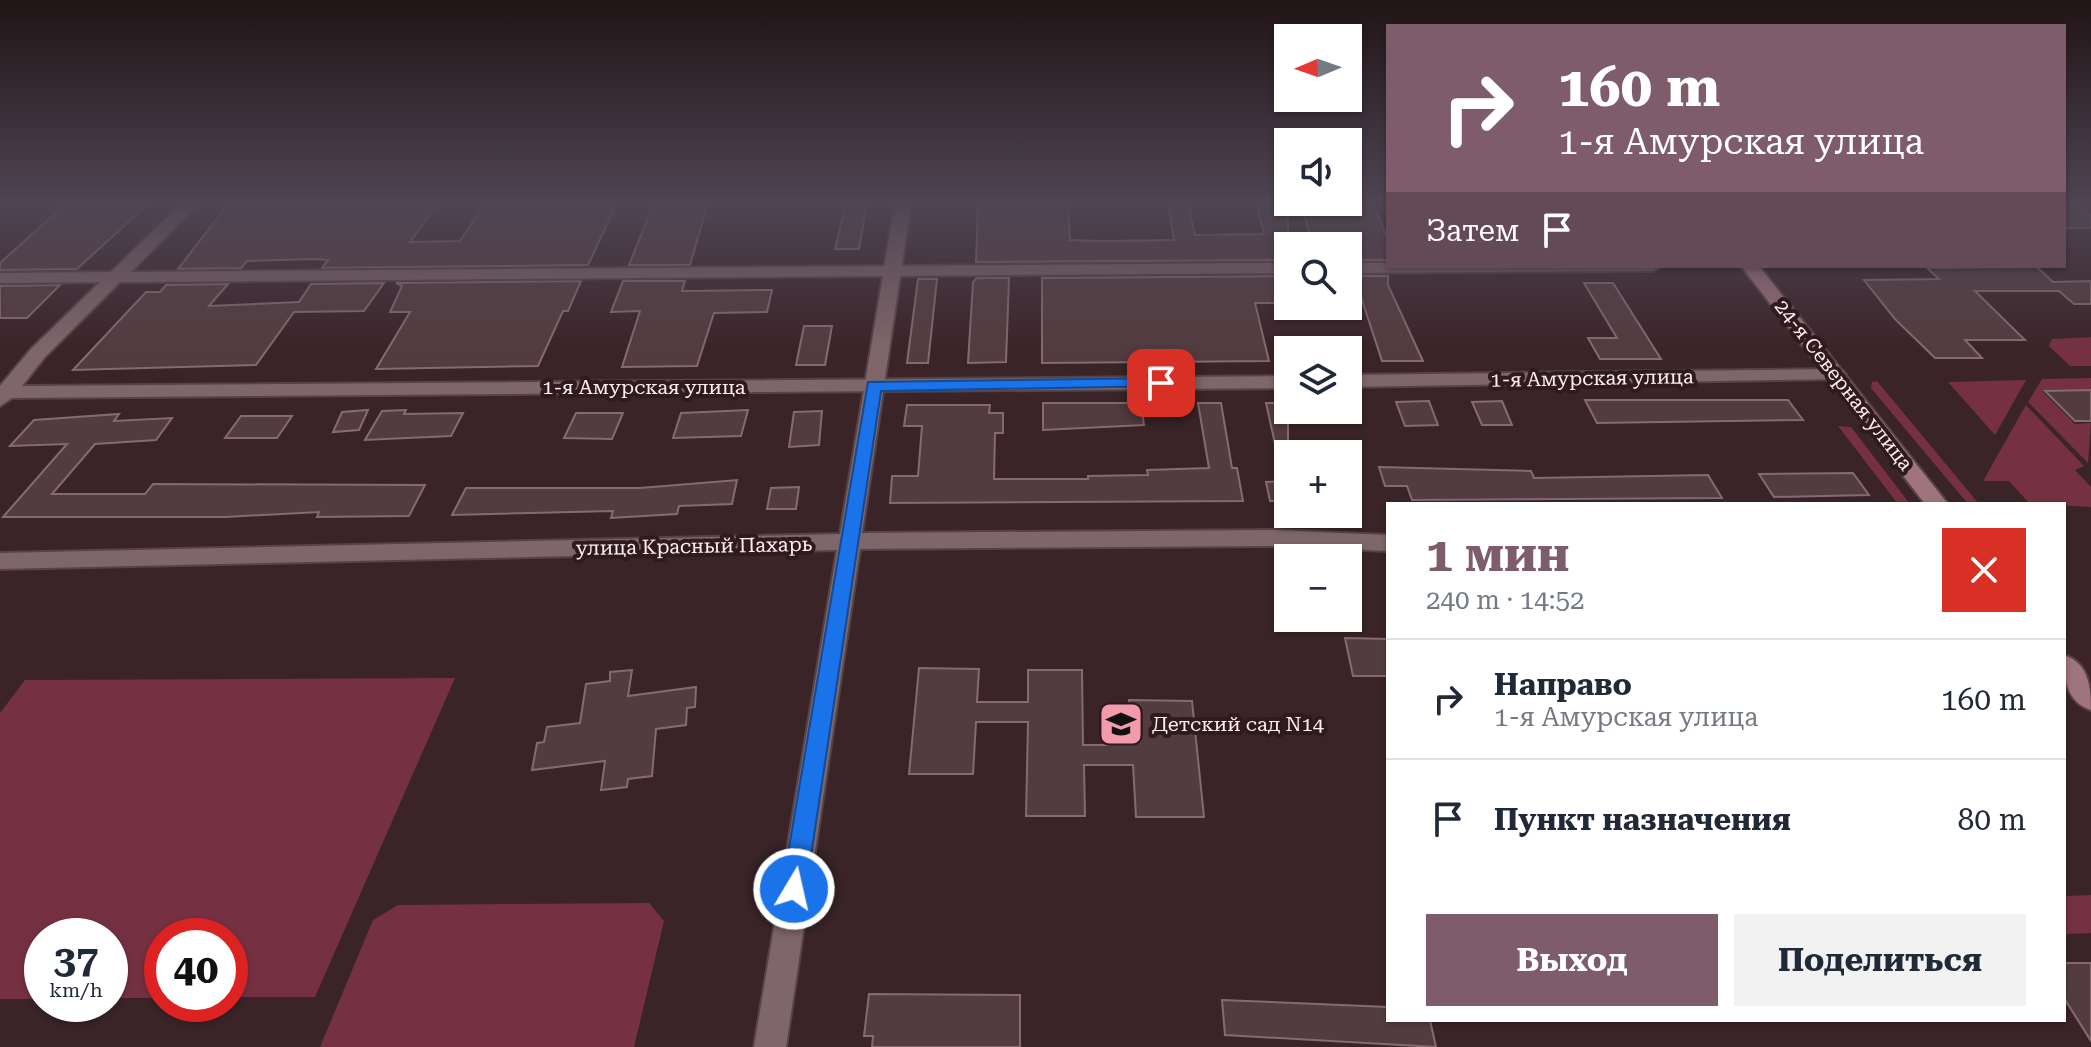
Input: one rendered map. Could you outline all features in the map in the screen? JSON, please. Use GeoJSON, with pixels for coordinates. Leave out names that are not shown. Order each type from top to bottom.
{"type":"FeatureCollection","features":[{"type":"Feature","properties":{"kind":"main road","name":"24-я Северная улица"},"geometry":{"type":"LineString","coordinates":[[1752,268],[1935,502]]}},
{"type":"Feature","properties":{"kind":"main road"},"geometry":{"type":"LineString","coordinates":[[2066,668],[2091,700]]}},
{"type":"Feature","properties":{"kind":"street"},"geometry":{"type":"LineString","coordinates":[[2,395],[38,353],[141,252]]}},
{"type":"Feature","properties":{"kind":"street"},"geometry":{"type":"LineString","coordinates":[[770,1047],[895,252]]}},
{"type":"Feature","properties":{"kind":"street"},"geometry":{"type":"LineString","coordinates":[[0,278],[1274,268]]}},
{"type":"Feature","properties":{"kind":"street"},"geometry":{"type":"LineString","coordinates":[[1362,268],[1386,268]]}},
{"type":"Feature","properties":{"kind":"street","name":"1-я Амурская улица"},"geometry":{"type":"LineString","coordinates":[[1362,381],[1836,375]]}},
{"type":"Feature","properties":{"kind":"street","name":"1-я Амурская улица"},"geometry":{"type":"LineString","coordinates":[[2,395],[1274,382]]}},
{"type":"Feature","properties":{"kind":"street","name":"улица Красный Пахарь"},"geometry":{"type":"LineString","coordinates":[[0,561],[1024,538],[1275,538],[1386,543]]}},
{"type":"Feature","properties":{"kind":"shaded area"},"geometry":{"type":"Polygon","coordinates":[[[2091,337],[2091,366],[2070,366],[2049,346],[2052,339],[2091,337]]]}},
{"type":"Feature","properties":{"kind":"shaded area"},"geometry":{"type":"Polygon","coordinates":[[[2091,378],[2091,389],[2042,391],[2075,424],[2091,423],[2088,463],[2028,402],[2042,379],[2091,378]]]}},
{"type":"Feature","properties":{"kind":"shaded area"},"geometry":{"type":"Polygon","coordinates":[[[2026,380],[1995,435],[1948,382],[2026,380]]]}},
{"type":"Feature","properties":{"kind":"shaded area"},"geometry":{"type":"Polygon","coordinates":[[[1877,381],[1977,502],[1966,502],[1871,388],[1872,382],[1877,381]]]}},
{"type":"Feature","properties":{"kind":"shaded area"},"geometry":{"type":"Polygon","coordinates":[[[2026,405],[2084,466],[2075,470],[2091,487],[2091,507],[2066,506],[2066,502],[2028,502],[2009,481],[1983,481],[2026,405]]]}},
{"type":"Feature","properties":{"kind":"shaded area"},"geometry":{"type":"Polygon","coordinates":[[[1838,426],[1851,427],[1908,502],[1896,502],[1838,426]]]}},
{"type":"Feature","properties":{"kind":"shaded area"},"geometry":{"type":"Polygon","coordinates":[[[455,678],[315,997],[248,997],[248,918],[144,918],[144,998],[128,998],[128,918],[24,918],[24,999],[0,999],[0,713],[25,680],[455,678]]]}},
{"type":"Feature","properties":{"kind":"shaded area"},"geometry":{"type":"Polygon","coordinates":[[[2091,895],[2091,933],[2066,934],[2066,896],[2091,895]]]}},
{"type":"Feature","properties":{"kind":"shaded area"},"geometry":{"type":"Polygon","coordinates":[[[649,903],[664,921],[634,1047],[320,1047],[373,920],[398,905],[649,903]]]}},
{"type":"Feature","properties":{"kind":"building"},"geometry":{"type":"Polygon","coordinates":[[[12,252],[96,252],[77,269],[0,270],[0,263],[12,252]]]}},
{"type":"Feature","properties":{"kind":"building"},"geometry":{"type":"Polygon","coordinates":[[[191,252],[594,252],[588,265],[322,268],[328,260],[315,259],[247,261],[241,268],[178,269],[191,252]]]}},
{"type":"Feature","properties":{"kind":"building"},"geometry":{"type":"Polygon","coordinates":[[[634,252],[694,252],[690,265],[629,265],[634,252]]]}},
{"type":"Feature","properties":{"kind":"building"},"geometry":{"type":"Polygon","coordinates":[[[976,252],[1274,252],[1274,260],[976,262],[976,252]]]}},
{"type":"Feature","properties":{"kind":"building"},"geometry":{"type":"Polygon","coordinates":[[[1362,252],[1386,252],[1386,260],[1362,260],[1362,252]]]}},
{"type":"Feature","properties":{"kind":"building"},"geometry":{"type":"Polygon","coordinates":[[[1927,268],[2038,268],[2053,282],[2091,281],[2091,304],[2074,304],[2059,291],[1975,291],[2025,340],[1965,340],[1982,358],[1935,358],[1895,319],[1864,280],[1939,279],[1927,268]]]}},
{"type":"Feature","properties":{"kind":"building"},"geometry":{"type":"Polygon","coordinates":[[[1274,276],[1274,303],[1255,303],[1269,361],[1042,363],[1042,278],[1274,276]]]}},
{"type":"Feature","properties":{"kind":"building"},"geometry":{"type":"Polygon","coordinates":[[[1362,276],[1388,276],[1388,285],[1423,361],[1382,361],[1362,300],[1362,276]]]}},
{"type":"Feature","properties":{"kind":"building"},"geometry":{"type":"Polygon","coordinates":[[[977,278],[1009,278],[1006,362],[968,363],[973,282],[977,278]]]}},
{"type":"Feature","properties":{"kind":"building"},"geometry":{"type":"Polygon","coordinates":[[[918,279],[937,279],[928,363],[907,363],[918,279]]]}},
{"type":"Feature","properties":{"kind":"building"},"geometry":{"type":"Polygon","coordinates":[[[581,281],[568,311],[563,311],[538,366],[376,369],[410,312],[390,312],[402,286],[396,283],[581,281]]]}},
{"type":"Feature","properties":{"kind":"building"},"geometry":{"type":"Polygon","coordinates":[[[623,281],[685,281],[682,291],[772,290],[767,312],[714,313],[697,366],[622,367],[640,311],[611,312],[623,281]]]}},
{"type":"Feature","properties":{"kind":"building"},"geometry":{"type":"Polygon","coordinates":[[[384,283],[364,311],[294,312],[256,365],[73,370],[146,292],[160,292],[166,285],[228,284],[209,306],[299,302],[311,284],[384,283]]]}},
{"type":"Feature","properties":{"kind":"building"},"geometry":{"type":"Polygon","coordinates":[[[1584,283],[1613,283],[1661,359],[1600,359],[1588,338],[1617,338],[1584,283]]]}},
{"type":"Feature","properties":{"kind":"building"},"geometry":{"type":"Polygon","coordinates":[[[60,285],[27,318],[0,318],[0,286],[60,285]]]}},
{"type":"Feature","properties":{"kind":"building"},"geometry":{"type":"Polygon","coordinates":[[[804,326],[832,326],[825,365],[796,365],[804,326]]]}},
{"type":"Feature","properties":{"kind":"building"},"geometry":{"type":"Polygon","coordinates":[[[2091,390],[2091,421],[2075,421],[2045,391],[2091,390]]]}},
{"type":"Feature","properties":{"kind":"building"},"geometry":{"type":"Polygon","coordinates":[[[1585,400],[1788,400],[1803,420],[1597,423],[1585,400]]]}},
{"type":"Feature","properties":{"kind":"building"},"geometry":{"type":"Polygon","coordinates":[[[1429,401],[1438,425],[1405,426],[1396,402],[1429,401]]]}},
{"type":"Feature","properties":{"kind":"building"},"geometry":{"type":"Polygon","coordinates":[[[1502,401],[1512,425],[1482,425],[1472,402],[1502,401]]]}},
{"type":"Feature","properties":{"kind":"building"},"geometry":{"type":"Polygon","coordinates":[[[1043,403],[1141,403],[1144,425],[1043,430],[1043,403]]]}},
{"type":"Feature","properties":{"kind":"building"},"geometry":{"type":"Polygon","coordinates":[[[1198,403],[1221,403],[1232,468],[1237,468],[1243,501],[890,503],[892,476],[918,476],[922,426],[904,426],[907,405],[990,405],[989,413],[1003,413],[1003,433],[995,433],[994,479],[1088,479],[1088,476],[1148,475],[1147,470],[1209,468],[1198,403]]]}},
{"type":"Feature","properties":{"kind":"building"},"geometry":{"type":"Polygon","coordinates":[[[1266,403],[1274,403],[1274,424],[1288,424],[1288,440],[1274,440],[1266,403]]]}},
{"type":"Feature","properties":{"kind":"building"},"geometry":{"type":"Polygon","coordinates":[[[368,410],[359,430],[333,432],[342,412],[368,410]]]}},
{"type":"Feature","properties":{"kind":"building"},"geometry":{"type":"Polygon","coordinates":[[[406,410],[404,414],[463,413],[451,436],[365,440],[382,411],[406,410]]]}},
{"type":"Feature","properties":{"kind":"building"},"geometry":{"type":"Polygon","coordinates":[[[748,410],[741,436],[673,438],[681,413],[748,410]]]}},
{"type":"Feature","properties":{"kind":"building"},"geometry":{"type":"Polygon","coordinates":[[[822,411],[819,445],[789,447],[794,412],[822,411]]]}},
{"type":"Feature","properties":{"kind":"building"},"geometry":{"type":"Polygon","coordinates":[[[576,413],[623,413],[612,439],[564,438],[576,413]]]}},
{"type":"Feature","properties":{"kind":"building"},"geometry":{"type":"Polygon","coordinates":[[[119,414],[114,421],[172,418],[156,440],[95,444],[52,494],[145,494],[153,484],[425,485],[409,516],[317,517],[319,512],[225,517],[3,517],[67,444],[10,446],[34,420],[119,414]]]}},
{"type":"Feature","properties":{"kind":"building"},"geometry":{"type":"Polygon","coordinates":[[[241,416],[292,416],[277,438],[225,438],[241,416]]]}},
{"type":"Feature","properties":{"kind":"building"},"geometry":{"type":"Polygon","coordinates":[[[1379,467],[1531,471],[1534,478],[1708,475],[1722,498],[1412,500],[1407,486],[1385,486],[1379,467]]]}},
{"type":"Feature","properties":{"kind":"building"},"geometry":{"type":"Polygon","coordinates":[[[1853,473],[1869,495],[1774,497],[1759,474],[1853,473]]]}},
{"type":"Feature","properties":{"kind":"building"},"geometry":{"type":"Polygon","coordinates":[[[737,480],[732,504],[679,506],[677,514],[611,518],[613,511],[452,515],[466,488],[640,488],[737,480]]]}},
{"type":"Feature","properties":{"kind":"building"},"geometry":{"type":"Polygon","coordinates":[[[1266,482],[1274,482],[1274,501],[1270,501],[1266,482]]]}},
{"type":"Feature","properties":{"kind":"building"},"geometry":{"type":"Polygon","coordinates":[[[799,487],[796,509],[767,509],[771,488],[799,487]]]}},
{"type":"Feature","properties":{"kind":"building"},"geometry":{"type":"Polygon","coordinates":[[[1345,638],[1386,639],[1386,676],[1353,676],[1345,638]]]}},
{"type":"Feature","properties":{"kind":"building"},"geometry":{"type":"Polygon","coordinates":[[[919,668],[979,669],[977,702],[1028,702],[1028,670],[1082,670],[1083,745],[1132,745],[1129,700],[1192,701],[1204,817],[1136,817],[1133,765],[1084,765],[1085,816],[1026,816],[1028,722],[976,722],[973,774],[909,774],[919,668]]]}},
{"type":"Feature","properties":{"kind":"building"},"geometry":{"type":"Polygon","coordinates":[[[632,670],[628,696],[696,687],[695,707],[687,708],[686,725],[656,729],[652,776],[628,779],[627,787],[601,790],[605,761],[532,770],[537,743],[544,742],[547,727],[580,723],[586,684],[610,681],[610,672],[632,670]]]}},
{"type":"Feature","properties":{"kind":"building"},"geometry":{"type":"Polygon","coordinates":[[[2066,963],[2091,963],[2091,1041],[2066,1001],[2066,963]]]}},
{"type":"Feature","properties":{"kind":"building"},"geometry":{"type":"Polygon","coordinates":[[[869,994],[1020,995],[1020,1047],[872,1047],[873,1036],[864,1036],[869,994]]]}},
{"type":"Feature","properties":{"kind":"building"},"geometry":{"type":"Polygon","coordinates":[[[1222,1000],[1386,1007],[1386,1022],[1430,1022],[1436,1047],[1225,1035],[1222,1000]]]}},
{"type":"Feature","properties":{"kind":"place","name":"Детский сад N14"},"geometry":{"type":"Point","coordinates":[1121,724]}},
{"type":"Feature","properties":{"kind":"route"},"geometry":{"type":"LineString","coordinates":[[794,889],[874,386],[1161,383]]}}]}
